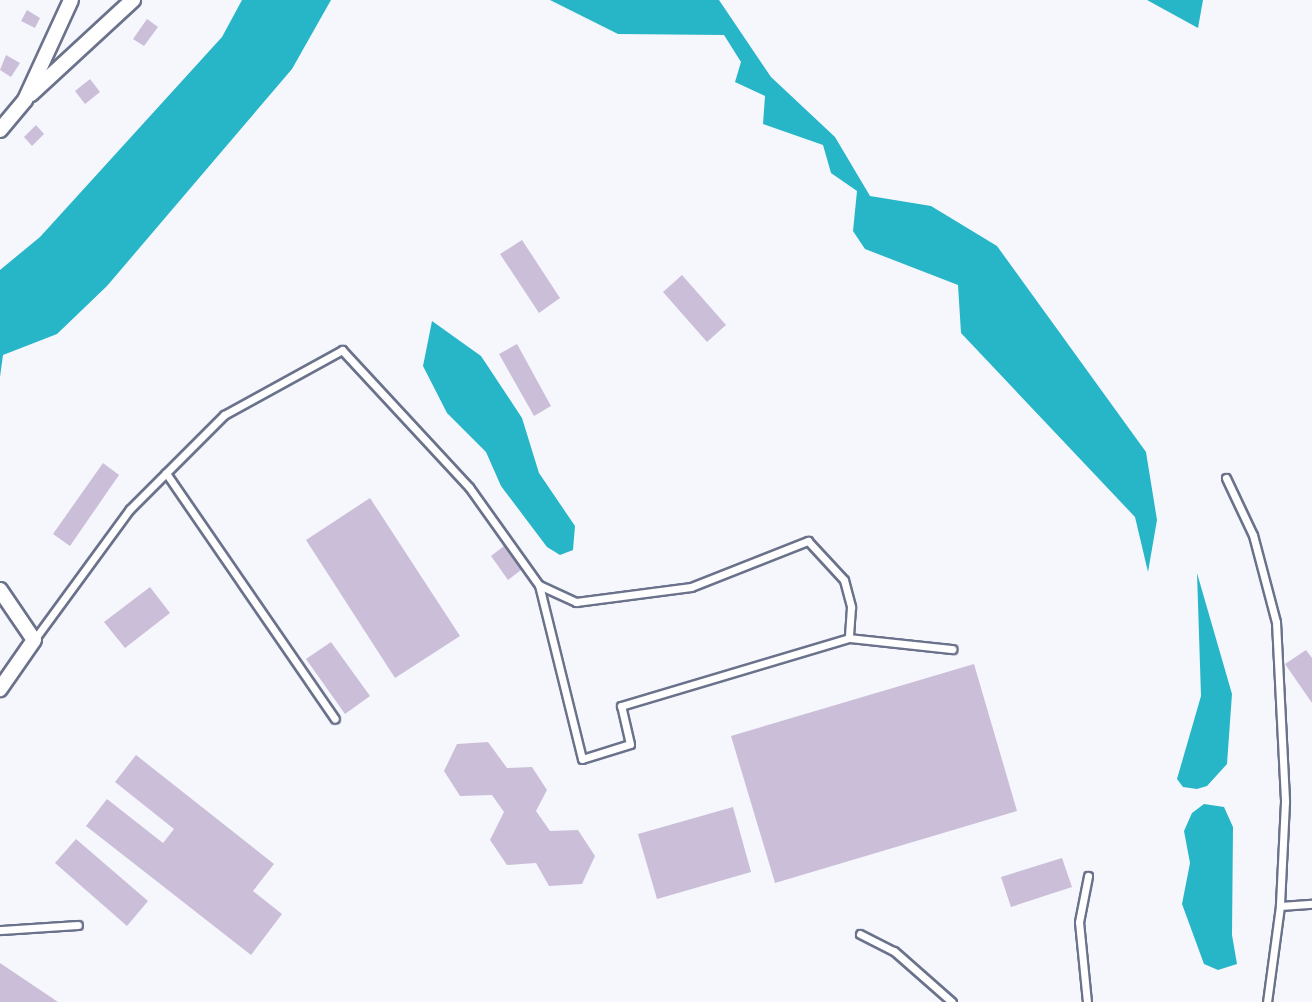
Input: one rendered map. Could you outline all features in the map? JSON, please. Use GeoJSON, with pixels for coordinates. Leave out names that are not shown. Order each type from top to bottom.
{"type":"FeatureCollection","features":[{"type":"Feature","properties":{"kind":"street"},"geometry":{"type":"LineString","coordinates":[[25,100],[71,0]]}},
{"type":"Feature","properties":{"kind":"street"},"geometry":{"type":"LineString","coordinates":[[1,128],[25,100],[133,0]]}},
{"type":"Feature","properties":{"kind":"street"},"geometry":{"type":"LineString","coordinates":[[0,590],[34,640],[0,689]]}},
{"type":"Feature","properties":{"kind":"lane"},"geometry":{"type":"LineString","coordinates":[[34,640],[130,509],[224,415],[342,350],[469,487],[539,585],[582,759],[630,744],[621,706],[849,638],[952,649]]}},
{"type":"Feature","properties":{"kind":"lane"},"geometry":{"type":"LineString","coordinates":[[166,473],[335,719]]}},
{"type":"Feature","properties":{"kind":"lane"},"geometry":{"type":"LineString","coordinates":[[1226,478],[1253,535],[1276,622],[1285,767],[1280,906],[1267,1002]]}},
{"type":"Feature","properties":{"kind":"lane"},"geometry":{"type":"LineString","coordinates":[[539,585],[576,602],[691,587],[808,541],[844,580],[851,607],[849,638]]}},
{"type":"Feature","properties":{"kind":"lane"},"geometry":{"type":"LineString","coordinates":[[1087,1002],[1079,922],[1088,876]]}},
{"type":"Feature","properties":{"kind":"lane"},"geometry":{"type":"LineString","coordinates":[[1280,906],[1312,904]]}},
{"type":"Feature","properties":{"kind":"lane"},"geometry":{"type":"LineString","coordinates":[[0,930],[78,925]]}},
{"type":"Feature","properties":{"kind":"lane"},"geometry":{"type":"LineString","coordinates":[[860,934],[894,951],[952,1002]]}},
{"type":"Feature","properties":{"kind":"water"},"geometry":{"type":"Polygon","coordinates":[[[242,0],[331,0],[292,69],[107,286],[57,334],[3,355],[0,377],[0,270],[40,237],[222,37],[242,0]]]}},
{"type":"Feature","properties":{"kind":"water"},"geometry":{"type":"Polygon","coordinates":[[[550,0],[719,0],[771,77],[835,137],[870,196],[931,206],[997,246],[1146,452],[1157,520],[1148,572],[1135,517],[961,333],[958,285],[865,249],[853,231],[857,191],[831,173],[823,145],[763,124],[765,96],[735,82],[741,62],[724,35],[618,34],[550,0]]]}},
{"type":"Feature","properties":{"kind":"water"},"geometry":{"type":"Polygon","coordinates":[[[1147,0],[1203,0],[1198,28],[1147,0]]]}},
{"type":"Feature","properties":{"kind":"water"},"geometry":{"type":"Polygon","coordinates":[[[432,321],[481,356],[522,418],[539,473],[575,526],[573,550],[560,555],[547,547],[501,486],[486,452],[447,413],[423,366],[432,321]]]}},
{"type":"Feature","properties":{"kind":"water"},"geometry":{"type":"Polygon","coordinates":[[[1197,573],[1232,694],[1227,764],[1207,786],[1197,789],[1183,787],[1177,779],[1201,696],[1197,573]]]}},
{"type":"Feature","properties":{"kind":"water"},"geometry":{"type":"Polygon","coordinates":[[[1204,804],[1224,807],[1233,827],[1232,935],[1237,964],[1218,970],[1204,964],[1182,904],[1190,863],[1184,831],[1192,813],[1204,804]]]}},
{"type":"Feature","properties":{"kind":"building"},"geometry":{"type":"Polygon","coordinates":[[[27,10],[40,18],[35,28],[21,21],[27,10]]]}},
{"type":"Feature","properties":{"kind":"building"},"geometry":{"type":"Polygon","coordinates":[[[147,19],[158,27],[144,46],[133,39],[147,19]]]}},
{"type":"Feature","properties":{"kind":"building"},"geometry":{"type":"Polygon","coordinates":[[[6,55],[20,63],[11,77],[0,70],[6,55]]]}},
{"type":"Feature","properties":{"kind":"building"},"geometry":{"type":"Polygon","coordinates":[[[90,79],[100,92],[85,104],[75,91],[90,79]]]}},
{"type":"Feature","properties":{"kind":"building"},"geometry":{"type":"Polygon","coordinates":[[[36,125],[44,134],[32,146],[24,137],[36,125]]]}},
{"type":"Feature","properties":{"kind":"building"},"geometry":{"type":"Polygon","coordinates":[[[522,240],[560,298],[539,313],[500,254],[522,240]]]}},
{"type":"Feature","properties":{"kind":"building"},"geometry":{"type":"Polygon","coordinates":[[[682,275],[726,325],[707,342],[663,292],[682,275]]]}},
{"type":"Feature","properties":{"kind":"building"},"geometry":{"type":"Polygon","coordinates":[[[517,344],[551,406],[534,416],[499,354],[517,344]]]}},
{"type":"Feature","properties":{"kind":"building"},"geometry":{"type":"Polygon","coordinates":[[[103,463],[119,475],[70,546],[53,534],[103,463]]]}},
{"type":"Feature","properties":{"kind":"building"},"geometry":{"type":"Polygon","coordinates":[[[370,498],[460,636],[395,678],[306,540],[370,498]]]}},
{"type":"Feature","properties":{"kind":"building"},"geometry":{"type":"Polygon","coordinates":[[[504,546],[521,570],[508,580],[491,556],[504,546]]]}},
{"type":"Feature","properties":{"kind":"building"},"geometry":{"type":"Polygon","coordinates":[[[150,587],[170,613],[125,648],[104,622],[150,587]]]}},
{"type":"Feature","properties":{"kind":"building"},"geometry":{"type":"Polygon","coordinates":[[[331,642],[370,696],[345,714],[306,659],[331,642]]]}},
{"type":"Feature","properties":{"kind":"building"},"geometry":{"type":"Polygon","coordinates":[[[1306,650],[1312,658],[1312,703],[1285,664],[1306,650]]]}},
{"type":"Feature","properties":{"kind":"building"},"geometry":{"type":"Polygon","coordinates":[[[974,664],[1017,811],[775,883],[731,736],[974,664]]]}},
{"type":"Feature","properties":{"kind":"building"},"geometry":{"type":"Polygon","coordinates":[[[488,742],[507,768],[532,767],[547,790],[536,811],[550,831],[578,830],[595,856],[582,884],[549,886],[536,863],[507,865],[490,840],[504,812],[492,795],[460,796],[444,771],[457,744],[488,742]]]}},
{"type":"Feature","properties":{"kind":"building"},"geometry":{"type":"Polygon","coordinates":[[[136,755],[274,864],[253,891],[282,914],[251,955],[86,826],[107,799],[163,843],[174,829],[115,782],[136,755]]]}},
{"type":"Feature","properties":{"kind":"building"},"geometry":{"type":"Polygon","coordinates":[[[733,807],[751,872],[657,899],[638,834],[733,807]]]}},
{"type":"Feature","properties":{"kind":"building"},"geometry":{"type":"Polygon","coordinates":[[[76,839],[148,901],[127,926],[55,863],[76,839]]]}},
{"type":"Feature","properties":{"kind":"building"},"geometry":{"type":"Polygon","coordinates":[[[1062,858],[1072,887],[1011,907],[1001,877],[1062,858]]]}},
{"type":"Feature","properties":{"kind":"building"},"geometry":{"type":"Polygon","coordinates":[[[0,963],[58,1002],[0,1002],[0,963]]]}}]}
